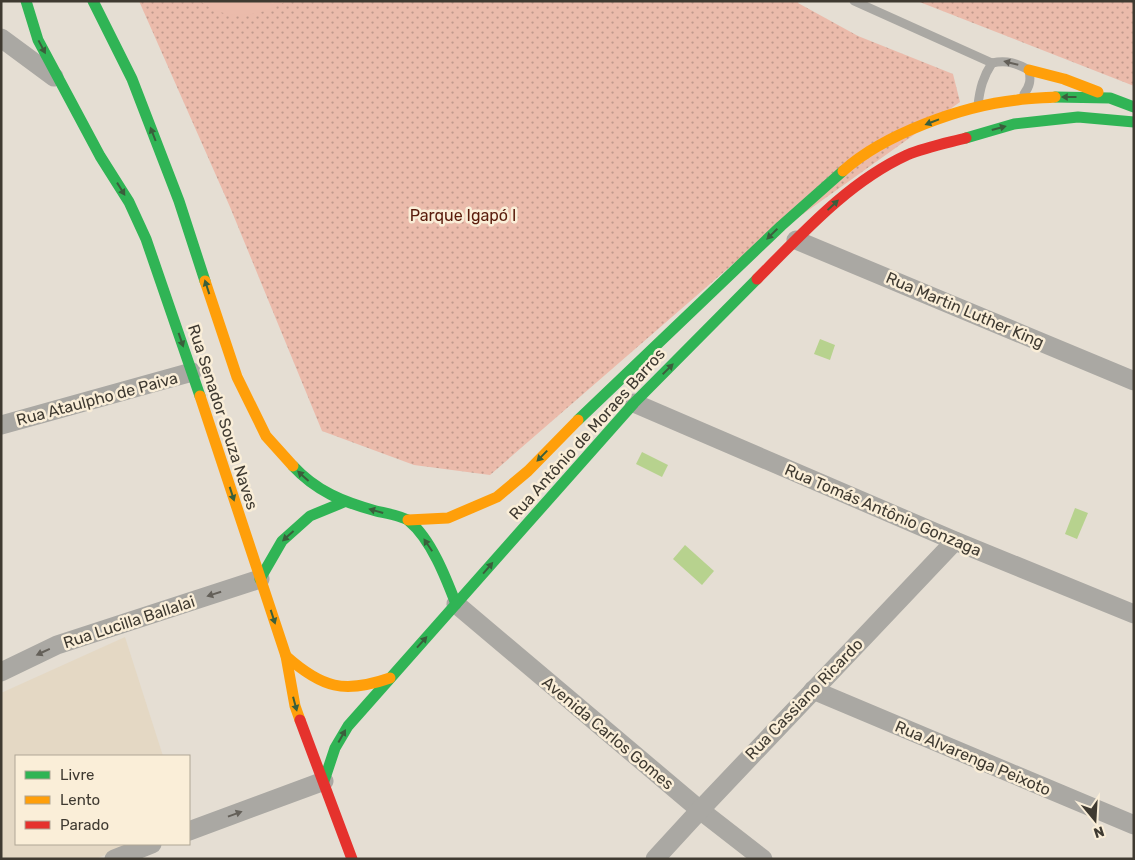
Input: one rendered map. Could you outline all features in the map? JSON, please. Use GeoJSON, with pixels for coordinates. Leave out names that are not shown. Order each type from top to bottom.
{"type":"FeatureCollection","features":[{"type":"Feature","properties":{"kind":"main road","name":"Rua Senador Souza Naves"},"geometry":{"type":"LineString","coordinates":[[26,1],[38,40],[100,156],[129,202],[146,239],[286,656],[295,706],[352,859]]}},
{"type":"Feature","properties":{"kind":"main road","name":"Rua Antônio de Moraes Barros"},"geometry":{"type":"LineString","coordinates":[[93,1],[132,79],[179,201],[237,377],[266,436],[305,479],[344,502],[408,520],[448,518],[497,496],[528,471],[576,422],[781,226],[856,159],[908,131],[936,120],[978,108],[1016,100],[1063,97],[1110,98]]}},
{"type":"Feature","properties":{"kind":"main road"},"geometry":{"type":"LineString","coordinates":[[1029,70],[1082,84],[1134,107]]}},
{"type":"Feature","properties":{"kind":"main road"},"geometry":{"type":"LineString","coordinates":[[990,116],[1016,100]]}},
{"type":"Feature","properties":{"kind":"main road"},"geometry":{"type":"LineString","coordinates":[[918,150],[1014,124],[1078,117],[1134,122]]}},
{"type":"Feature","properties":{"kind":"main road"},"geometry":{"type":"LineString","coordinates":[[918,150],[931,139],[945,131]]}},
{"type":"Feature","properties":{"kind":"main road","name":"Rua Antônio de Moraes Barros"},"geometry":{"type":"LineString","coordinates":[[324,781],[335,748],[348,726],[456,604],[620,404],[847,193],[888,165],[918,150]]}},
{"type":"Feature","properties":{"kind":"main road"},"geometry":{"type":"LineString","coordinates":[[796,240],[794,232],[796,224],[802,215],[844,178],[856,159]]}},
{"type":"Feature","properties":{"kind":"main road"},"geometry":{"type":"LineString","coordinates":[[576,422],[597,409],[620,404]]}},
{"type":"Feature","properties":{"kind":"main road"},"geometry":{"type":"LineString","coordinates":[[260,579],[282,541],[310,516],[344,502]]}},
{"type":"Feature","properties":{"kind":"main road"},"geometry":{"type":"LineString","coordinates":[[408,520],[429,545],[444,574],[456,604]]}},
{"type":"Feature","properties":{"kind":"main road"},"geometry":{"type":"LineString","coordinates":[[286,656],[316,680],[341,688],[369,686],[390,678]]}},
{"type":"Feature","properties":{"kind":"street"},"geometry":{"type":"LineString","coordinates":[[4,38],[61,82]]}},
{"type":"Feature","properties":{"kind":"street","name":"Rua Martin Luther King"},"geometry":{"type":"LineString","coordinates":[[796,240],[1134,381]]}},
{"type":"Feature","properties":{"kind":"street","name":"Rua Ataulpho de Paiva"},"geometry":{"type":"LineString","coordinates":[[1,425],[192,372]]}},
{"type":"Feature","properties":{"kind":"street","name":"Rua Tomás Antônio Gonzaga"},"geometry":{"type":"LineString","coordinates":[[620,404],[1134,614]]}},
{"type":"Feature","properties":{"kind":"street","name":"Rua Cassiano Ricardo"},"geometry":{"type":"LineString","coordinates":[[655,859],[955,542]]}},
{"type":"Feature","properties":{"kind":"street","name":"Rua Lucilla Ballalai"},"geometry":{"type":"LineString","coordinates":[[1,672],[57,646],[260,579]]}},
{"type":"Feature","properties":{"kind":"street","name":"Avenida Carlos Gomes"},"geometry":{"type":"LineString","coordinates":[[456,604],[700,810],[763,859]]}},
{"type":"Feature","properties":{"kind":"street","name":"Rua Alvarenga Peixoto"},"geometry":{"type":"LineString","coordinates":[[813,690],[1134,825]]}},
{"type":"Feature","properties":{"kind":"street"},"geometry":{"type":"LineString","coordinates":[[190,830],[324,781]]}},
{"type":"Feature","properties":{"kind":"street"},"geometry":{"type":"LineString","coordinates":[[122,857],[150,845]]}},
{"type":"Feature","properties":{"kind":"lane"},"geometry":{"type":"LineString","coordinates":[[854,1],[992,63],[1004,61],[1029,70],[1029,88],[1016,100]]}},
{"type":"Feature","properties":{"kind":"lane"},"geometry":{"type":"LineString","coordinates":[[978,108],[980,89],[985,74],[992,63]]}},
{"type":"Feature","properties":{"kind":"shaded area"},"geometry":{"type":"Polygon","coordinates":[[[820,339],[835,345],[830,360],[814,354],[820,339]]]}},
{"type":"Feature","properties":{"kind":"shaded area"},"geometry":{"type":"Polygon","coordinates":[[[642,452],[668,465],[662,477],[636,464],[642,452]]]}},
{"type":"Feature","properties":{"kind":"shaded area"},"geometry":{"type":"Polygon","coordinates":[[[1075,508],[1088,513],[1077,539],[1065,534],[1075,508]]]}},
{"type":"Feature","properties":{"kind":"shaded area"},"geometry":{"type":"Polygon","coordinates":[[[685,545],[714,571],[702,585],[673,559],[685,545]]]}},
{"type":"Feature","properties":{"kind":"shaded area"},"geometry":{"type":"Polygon","coordinates":[[[125,637],[163,755],[15,755],[15,845],[127,845],[96,859],[1,859],[1,693],[125,637]]]}},
{"type":"Feature","properties":{"kind":"green space","name":"Parque Igapó I"},"geometry":{"type":"Polygon","coordinates":[[[139,1],[799,1],[798,3],[858,36],[953,74],[960,102],[733,264],[490,475],[414,465],[322,431],[230,207],[139,1]]]}},
{"type":"Feature","properties":{"kind":"green space"},"geometry":{"type":"Polygon","coordinates":[[[200,1],[286,1],[262,12],[235,15],[217,11],[200,1]]]}},
{"type":"Feature","properties":{"kind":"green space"},"geometry":{"type":"Polygon","coordinates":[[[917,1],[1134,1],[1134,86],[917,1]]]}},
{"type":"Feature","properties":{"kind":"traffic: fast"},"geometry":{"type":"LineString","coordinates":[[26,1],[38,40],[100,156],[129,202],[146,239],[200,396]]}},
{"type":"Feature","properties":{"kind":"traffic: fast"},"geometry":{"type":"LineString","coordinates":[[93,1],[132,79],[179,201],[205,281]]}},
{"type":"Feature","properties":{"kind":"traffic: fast"},"geometry":{"type":"LineString","coordinates":[[1055,97],[1110,98],[1134,107]]}},
{"type":"Feature","properties":{"kind":"traffic: fast"},"geometry":{"type":"LineString","coordinates":[[966,138],[1014,124],[1078,117],[1134,122]]}},
{"type":"Feature","properties":{"kind":"traffic: fast"},"geometry":{"type":"LineString","coordinates":[[578,420],[781,226],[843,171]]}},
{"type":"Feature","properties":{"kind":"traffic: fast"},"geometry":{"type":"LineString","coordinates":[[324,781],[335,748],[348,726],[634,403],[757,279]]}},
{"type":"Feature","properties":{"kind":"traffic: fast"},"geometry":{"type":"LineString","coordinates":[[293,466],[321,489],[341,499],[409,521],[431,548],[443,571],[456,604]]}},
{"type":"Feature","properties":{"kind":"traffic: fast"},"geometry":{"type":"LineString","coordinates":[[260,579],[282,541],[310,516],[344,502]]}},
{"type":"Feature","properties":{"kind":"traffic: slow"},"geometry":{"type":"LineString","coordinates":[[1029,70],[1064,79],[1098,92]]}},
{"type":"Feature","properties":{"kind":"traffic: slow"},"geometry":{"type":"LineString","coordinates":[[843,171],[880,145],[949,115],[995,103],[1055,97]]}},
{"type":"Feature","properties":{"kind":"traffic: slow"},"geometry":{"type":"LineString","coordinates":[[205,281],[237,377],[266,436],[293,466]]}},
{"type":"Feature","properties":{"kind":"traffic: slow"},"geometry":{"type":"LineString","coordinates":[[200,396],[286,656],[295,706],[300,720]]}},
{"type":"Feature","properties":{"kind":"traffic: slow"},"geometry":{"type":"LineString","coordinates":[[408,520],[448,518],[497,497],[528,471],[578,420]]}},
{"type":"Feature","properties":{"kind":"traffic: slow"},"geometry":{"type":"LineString","coordinates":[[286,656],[311,675],[334,685],[346,687],[359,686],[390,678]]}},
{"type":"Feature","properties":{"kind":"traffic: jam"},"geometry":{"type":"LineString","coordinates":[[757,279],[827,210],[865,179],[907,155],[929,147],[966,138]]}},
{"type":"Feature","properties":{"kind":"traffic: jam"},"geometry":{"type":"LineString","coordinates":[[300,720],[352,859]]}}]}
